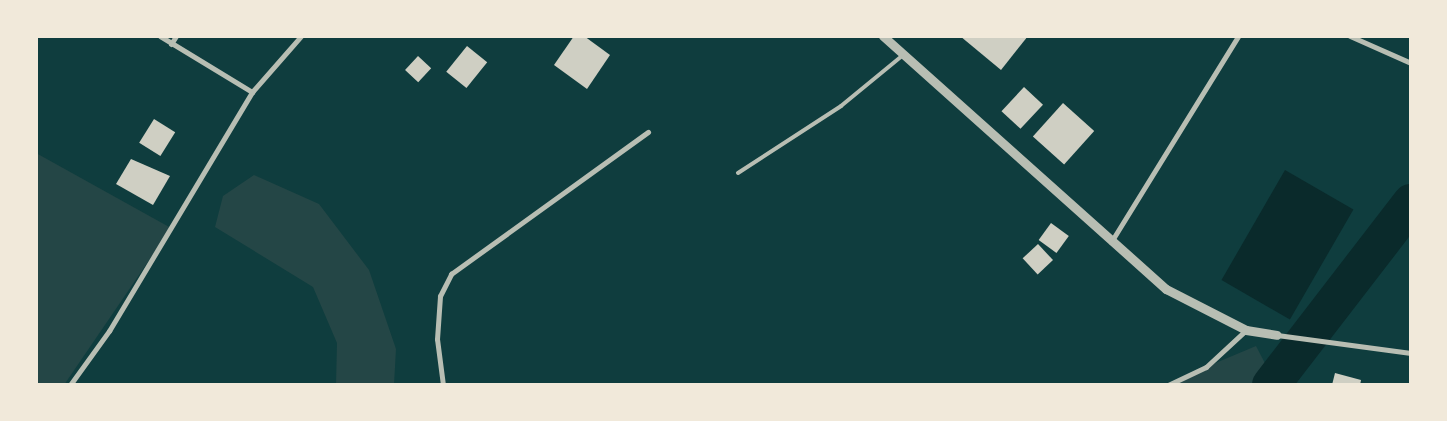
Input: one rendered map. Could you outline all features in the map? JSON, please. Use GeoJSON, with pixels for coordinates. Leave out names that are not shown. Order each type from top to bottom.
{"type":"FeatureCollection","features":[{"type":"Feature","properties":{"kind":"street"},"geometry":{"type":"LineString","coordinates":[[160,36],[252,92]]}},
{"type":"Feature","properties":{"kind":"street"},"geometry":{"type":"LineString","coordinates":[[171,44],[176,36]]}},
{"type":"Feature","properties":{"kind":"street"},"geometry":{"type":"LineString","coordinates":[[70,385],[109,331],[252,92],[301,36]]}},
{"type":"Feature","properties":{"kind":"street"},"geometry":{"type":"LineString","coordinates":[[883,36],[1110,242],[1166,289],[1246,330],[1411,353]]}},
{"type":"Feature","properties":{"kind":"street"},"geometry":{"type":"LineString","coordinates":[[1110,242],[1238,36]]}},
{"type":"Feature","properties":{"kind":"street"},"geometry":{"type":"LineString","coordinates":[[1350,36],[1411,63]]}},
{"type":"Feature","properties":{"kind":"street"},"geometry":{"type":"LineString","coordinates":[[443,385],[437,338],[440,296],[451,274],[648,132]]}},
{"type":"Feature","properties":{"kind":"street"},"geometry":{"type":"LineString","coordinates":[[1168,385],[1206,367],[1246,330]]}},
{"type":"Feature","properties":{"kind":"lane"},"geometry":{"type":"LineString","coordinates":[[738,173],[841,106],[903,55]]}},
{"type":"Feature","properties":{"kind":"shaded area"},"geometry":{"type":"Polygon","coordinates":[[[36,153],[171,228],[64,385],[36,385],[36,153]]]}},
{"type":"Feature","properties":{"kind":"shaded area"},"geometry":{"type":"Polygon","coordinates":[[[1285,170],[1353,210],[1290,319],[1222,280],[1285,170]]]}},
{"type":"Feature","properties":{"kind":"shaded area"},"geometry":{"type":"Polygon","coordinates":[[[254,175],[319,204],[369,270],[396,349],[394,385],[336,385],[337,343],[313,287],[215,227],[223,196],[254,175]]]}},
{"type":"Feature","properties":{"kind":"shaded area"},"geometry":{"type":"Polygon","coordinates":[[[1256,346],[1268,369],[1254,385],[1176,385],[1206,367],[1256,346]]]}},
{"type":"Feature","properties":{"kind":"building"},"geometry":{"type":"Polygon","coordinates":[[[574,36],[584,36],[610,55],[587,89],[554,65],[574,36]]]}},
{"type":"Feature","properties":{"kind":"building"},"geometry":{"type":"Polygon","coordinates":[[[960,36],[1028,36],[1001,70],[960,36]]]}},
{"type":"Feature","properties":{"kind":"building"},"geometry":{"type":"Polygon","coordinates":[[[467,46],[487,62],[466,88],[446,72],[467,46]]]}},
{"type":"Feature","properties":{"kind":"building"},"geometry":{"type":"Polygon","coordinates":[[[418,56],[431,68],[418,82],[405,70],[418,56]]]}},
{"type":"Feature","properties":{"kind":"building"},"geometry":{"type":"Polygon","coordinates":[[[1024,87],[1043,105],[1021,129],[1001,111],[1024,87]]]}},
{"type":"Feature","properties":{"kind":"building"},"geometry":{"type":"Polygon","coordinates":[[[1063,103],[1094,131],[1064,165],[1033,136],[1063,103]]]}},
{"type":"Feature","properties":{"kind":"building"},"geometry":{"type":"Polygon","coordinates":[[[154,119],[175,132],[160,156],[139,143],[154,119]]]}},
{"type":"Feature","properties":{"kind":"building"},"geometry":{"type":"Polygon","coordinates":[[[131,159],[170,176],[153,205],[116,184],[131,159]]]}},
{"type":"Feature","properties":{"kind":"building"},"geometry":{"type":"Polygon","coordinates":[[[1051,223],[1069,236],[1056,253],[1039,240],[1051,223]]]}},
{"type":"Feature","properties":{"kind":"building"},"geometry":{"type":"Polygon","coordinates":[[[1038,244],[1053,260],[1038,274],[1023,258],[1038,244]]]}},
{"type":"Feature","properties":{"kind":"building"},"geometry":{"type":"Polygon","coordinates":[[[1335,373],[1361,380],[1360,385],[1332,385],[1335,373]]]}},
{"type":"Feature","properties":{"kind":"waterway"},"geometry":{"type":"LineString","coordinates":[[1271,385],[1411,203]]}}]}
